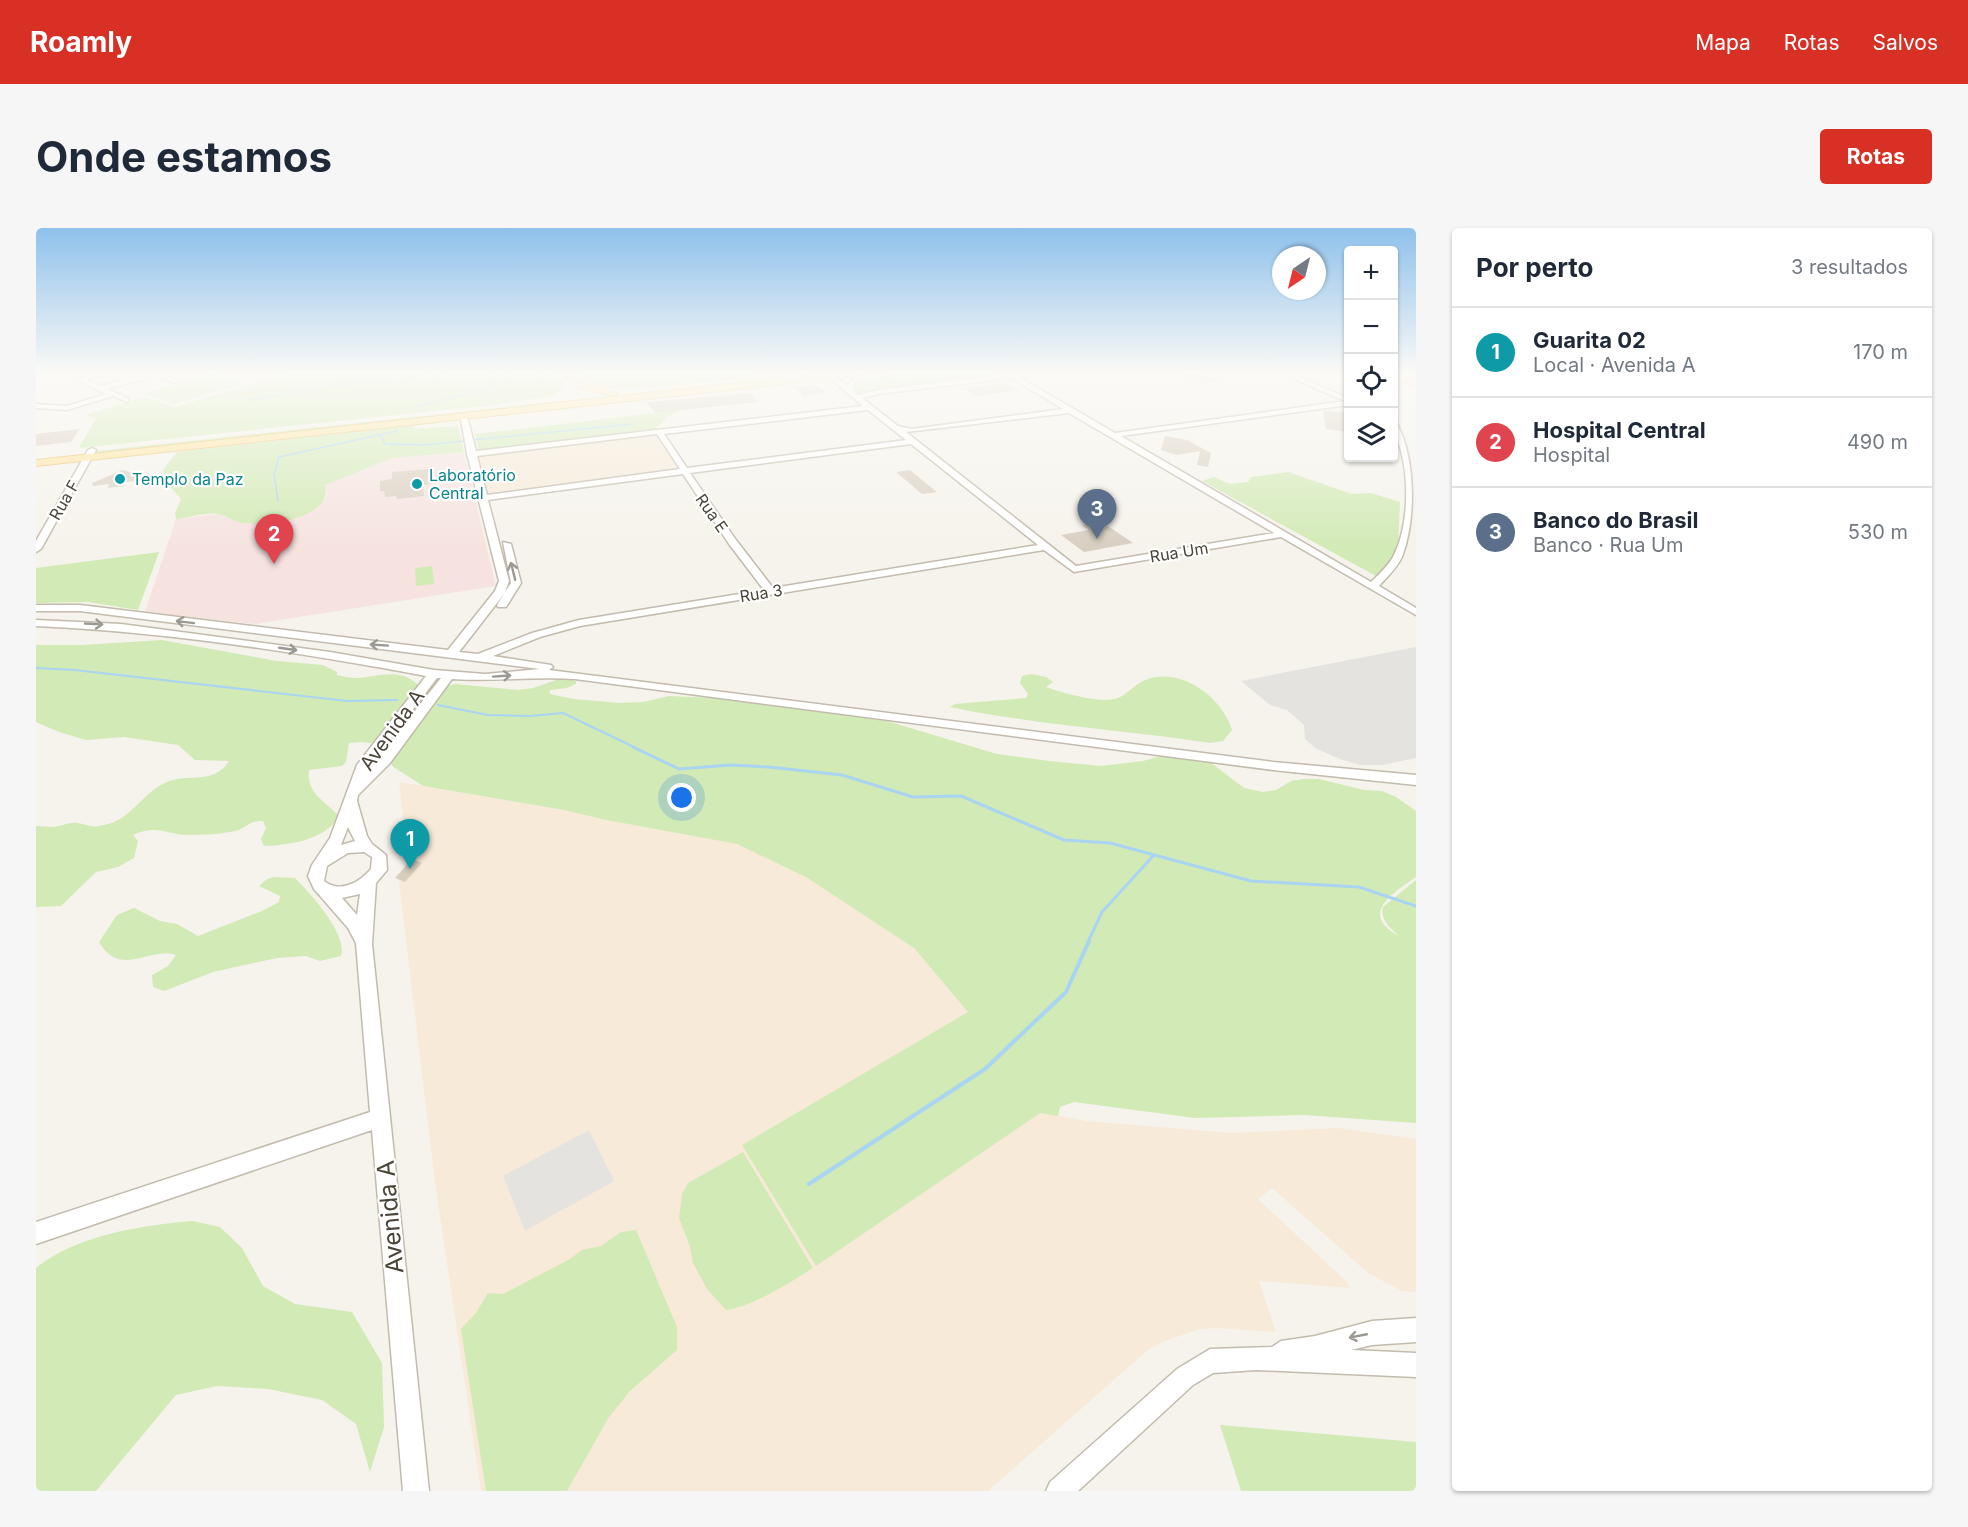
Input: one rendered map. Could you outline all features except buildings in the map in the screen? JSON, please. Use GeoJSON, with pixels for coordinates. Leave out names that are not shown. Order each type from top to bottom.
{"type":"FeatureCollection","features":[{"type":"Feature","properties":{"kind":"main road"},"geometry":{"type":"LineString","coordinates":[[36,463],[90,454],[279,432]]}},
{"type":"Feature","properties":{"kind":"main road"},"geometry":{"type":"LineString","coordinates":[[36,456],[90,454],[307,432]]}},
{"type":"Feature","properties":{"kind":"street"},"geometry":{"type":"LineString","coordinates":[[458,653],[507,599],[516,583],[488,497],[471,454],[466,432]]}},
{"type":"Feature","properties":{"kind":"street"},"geometry":{"type":"LineString","coordinates":[[471,454],[659,432]]}},
{"type":"Feature","properties":{"kind":"street","name":"Rua E"},"geometry":{"type":"LineString","coordinates":[[659,432],[770,591]]}},
{"type":"Feature","properties":{"kind":"street"},"geometry":{"type":"LineString","coordinates":[[902,432],[1047,547]]}},
{"type":"Feature","properties":{"kind":"street"},"geometry":{"type":"LineString","coordinates":[[488,497],[685,472],[935,432]]}},
{"type":"Feature","properties":{"kind":"street"},"geometry":{"type":"LineString","coordinates":[[1110,432],[1416,612]]}},
{"type":"Feature","properties":{"kind":"street"},"geometry":{"type":"LineString","coordinates":[[1115,435],[1137,432]]}},
{"type":"Feature","properties":{"kind":"street"},"geometry":{"type":"LineString","coordinates":[[1372,586],[1394,564],[1399,553],[1413,496],[1406,442],[1398,432]]}},
{"type":"Feature","properties":{"kind":"street","name":"Rua F"},"geometry":{"type":"LineString","coordinates":[[36,549],[90,454]]}},
{"type":"Feature","properties":{"kind":"street","name":"Rua Um"},"geometry":{"type":"LineString","coordinates":[[1047,547],[1074,569],[1284,534]]}},
{"type":"Feature","properties":{"kind":"street","name":"Rua 3"},"geometry":{"type":"LineString","coordinates":[[480,657],[536,635],[579,623],[1047,547]]}},
{"type":"Feature","properties":{"kind":"street"},"geometry":{"type":"LineString","coordinates":[[36,608],[80,608],[352,642],[428,649],[1339,769],[1416,774]]}},
{"type":"Feature","properties":{"kind":"street"},"geometry":{"type":"LineString","coordinates":[[36,623],[121,627],[330,655],[434,674],[470,677],[540,673],[575,675],[1273,766],[1416,780]]}},
{"type":"Feature","properties":{"kind":"street"},"geometry":{"type":"LineString","coordinates":[[411,670],[405,666],[405,662],[410,656],[428,649]]}},
{"type":"Feature","properties":{"kind":"street"},"geometry":{"type":"LineString","coordinates":[[450,675],[468,674],[475,671],[481,662],[480,657]]}},
{"type":"Feature","properties":{"kind":"street","name":"Avenida A"},"geometry":{"type":"LineString","coordinates":[[353,795],[364,765],[434,674]]}},
{"type":"Feature","properties":{"kind":"street","name":"Avenida A"},"geometry":{"type":"LineString","coordinates":[[353,795],[385,760],[450,675]]}},
{"type":"Feature","properties":{"kind":"street","name":"Avenida A"},"geometry":{"type":"LineString","coordinates":[[439,689],[470,677]]}},
{"type":"Feature","properties":{"kind":"street"},"geometry":{"type":"LineString","coordinates":[[324,889],[335,892],[349,891],[369,882],[379,870],[379,855],[366,847],[358,836],[352,813],[353,795]]}},
{"type":"Feature","properties":{"kind":"street"},"geometry":{"type":"LineString","coordinates":[[353,795],[347,817],[316,877],[318,884],[355,924],[364,944]]}},
{"type":"Feature","properties":{"kind":"street"},"geometry":{"type":"LineString","coordinates":[[322,862],[335,852],[351,847],[366,847]]}},
{"type":"Feature","properties":{"kind":"street","name":"Avenida A"},"geometry":{"type":"LineString","coordinates":[[369,882],[364,944],[416,1491]]}},
{"type":"Feature","properties":{"kind":"street"},"geometry":{"type":"LineString","coordinates":[[36,1233],[381,1118]]}},
{"type":"Feature","properties":{"kind":"street"},"geometry":{"type":"LineString","coordinates":[[1256,1358],[1316,1348],[1352,1336],[1416,1330]]}},
{"type":"Feature","properties":{"kind":"street"},"geometry":{"type":"LineString","coordinates":[[1059,1491],[1196,1368],[1210,1361],[1256,1358],[1416,1365]]}},
{"type":"Feature","properties":{"kind":"shaded area"},"geometry":{"type":"Polygon","coordinates":[[[656,435],[681,472],[488,496],[477,455],[656,435]]]}},
{"type":"Feature","properties":{"kind":"shaded area"},"geometry":{"type":"Polygon","coordinates":[[[464,452],[496,586],[255,624],[145,612],[176,519],[218,514],[243,523],[281,522],[305,514],[322,503],[327,496],[325,485],[392,458],[464,452]]]}},
{"type":"Feature","properties":{"kind":"shaded area"},"geometry":{"type":"Polygon","coordinates":[[[1416,647],[1416,758],[1382,765],[1360,765],[1315,748],[1305,739],[1304,725],[1287,710],[1270,705],[1241,681],[1416,647]]]}},
{"type":"Feature","properties":{"kind":"shaded area"},"geometry":{"type":"Polygon","coordinates":[[[399,782],[564,810],[737,844],[806,876],[914,948],[969,1012],[742,1145],[983,1151],[1040,1112],[1086,1121],[1232,1133],[1338,1128],[1416,1139],[1416,1292],[1402,1291],[1368,1273],[1272,1188],[1258,1199],[1347,1282],[1350,1288],[1259,1281],[1276,1332],[1214,1328],[1197,1330],[1162,1342],[1148,1350],[988,1491],[481,1491],[435,1183],[399,881],[420,857],[407,853],[399,782]]]}},
{"type":"Feature","properties":{"kind":"shaded area"},"geometry":{"type":"Polygon","coordinates":[[[589,1130],[614,1181],[525,1231],[503,1176],[589,1130]]]}},
{"type":"Feature","properties":{"kind":"green space"},"geometry":{"type":"Polygon","coordinates":[[[88,432],[234,432],[79,448],[88,432]]]}},
{"type":"Feature","properties":{"kind":"green space"},"geometry":{"type":"Polygon","coordinates":[[[272,432],[300,432],[93,454],[95,451],[272,432]]]}},
{"type":"Feature","properties":{"kind":"green space"},"geometry":{"type":"Polygon","coordinates":[[[353,432],[459,432],[464,452],[392,458],[325,485],[325,497],[319,506],[309,513],[282,521],[254,524],[213,514],[176,519],[175,513],[181,499],[166,482],[163,470],[177,452],[353,432]]]}},
{"type":"Feature","properties":{"kind":"green space"},"geometry":{"type":"Polygon","coordinates":[[[493,432],[646,432],[479,452],[475,434],[493,432]]]}},
{"type":"Feature","properties":{"kind":"green space"},"geometry":{"type":"Polygon","coordinates":[[[1288,472],[1352,494],[1371,493],[1400,502],[1398,548],[1394,559],[1376,576],[1202,481],[1214,477],[1230,484],[1248,482],[1251,477],[1288,472]]]}},
{"type":"Feature","properties":{"kind":"green space"},"geometry":{"type":"Polygon","coordinates":[[[159,552],[138,610],[88,602],[36,603],[36,568],[159,552]]]}},
{"type":"Feature","properties":{"kind":"green space"},"geometry":{"type":"Polygon","coordinates":[[[432,566],[434,584],[416,586],[415,568],[432,566]]]}},
{"type":"Feature","properties":{"kind":"green space"},"geometry":{"type":"Polygon","coordinates":[[[162,640],[277,661],[323,665],[337,672],[337,675],[351,678],[396,674],[410,679],[417,684],[417,688],[433,690],[455,684],[518,690],[533,688],[562,678],[576,681],[576,684],[567,688],[550,690],[550,694],[574,699],[620,703],[643,702],[669,696],[713,698],[887,721],[997,754],[1049,761],[1101,766],[1143,761],[1161,756],[1210,762],[1244,788],[1263,792],[1276,790],[1291,781],[1303,779],[1319,779],[1364,790],[1382,791],[1396,797],[1416,811],[1416,877],[1390,897],[1384,904],[1380,912],[1381,920],[1387,928],[1399,936],[1384,920],[1383,907],[1416,880],[1416,1123],[1304,1115],[1195,1118],[1074,1102],[1060,1107],[1058,1116],[1040,1113],[816,1266],[742,1145],[968,1012],[914,948],[806,877],[737,844],[564,810],[423,786],[392,766],[389,746],[363,742],[349,743],[346,762],[342,766],[309,770],[310,785],[313,791],[339,816],[325,831],[316,836],[306,840],[264,846],[261,839],[266,828],[263,821],[254,822],[236,831],[215,834],[181,835],[149,830],[133,835],[138,841],[134,858],[118,867],[96,872],[61,906],[36,907],[36,826],[54,827],[74,823],[94,826],[108,824],[124,816],[159,786],[175,779],[209,776],[223,768],[229,761],[195,760],[178,745],[124,737],[86,740],[36,722],[36,645],[82,645],[162,640]]]}},
{"type":"Feature","properties":{"kind":"green space"},"geometry":{"type":"Polygon","coordinates":[[[1032,674],[1046,677],[1053,682],[1046,687],[1072,695],[1102,700],[1118,698],[1145,680],[1172,677],[1198,687],[1210,696],[1227,718],[1232,730],[1223,741],[1210,743],[1047,723],[950,707],[955,704],[1026,698],[1028,694],[1020,683],[1022,676],[1032,674]]]}},
{"type":"Feature","properties":{"kind":"green space"},"geometry":{"type":"Polygon","coordinates":[[[295,878],[309,893],[326,914],[339,936],[342,947],[341,956],[320,961],[306,956],[277,958],[213,972],[164,991],[153,987],[152,975],[168,966],[176,955],[157,954],[126,960],[107,953],[99,942],[117,915],[134,908],[160,921],[177,924],[198,936],[279,902],[280,896],[259,886],[267,879],[295,878]]]}},
{"type":"Feature","properties":{"kind":"green space"},"geometry":{"type":"Polygon","coordinates":[[[743,1152],[813,1268],[760,1299],[726,1310],[707,1289],[693,1263],[690,1247],[679,1218],[682,1194],[688,1183],[743,1152]]]}},
{"type":"Feature","properties":{"kind":"green space"},"geometry":{"type":"Polygon","coordinates":[[[193,1221],[220,1227],[242,1248],[263,1286],[295,1304],[352,1312],[382,1363],[384,1427],[370,1472],[356,1424],[322,1400],[268,1389],[217,1386],[176,1395],[96,1491],[36,1491],[36,1268],[70,1247],[90,1240],[153,1225],[193,1221]]]}},
{"type":"Feature","properties":{"kind":"green space"},"geometry":{"type":"Polygon","coordinates":[[[636,1230],[677,1327],[677,1350],[630,1391],[609,1417],[567,1491],[486,1491],[461,1329],[476,1313],[488,1293],[503,1294],[570,1259],[582,1250],[601,1246],[621,1232],[636,1230]]]}},
{"type":"Feature","properties":{"kind":"green space"},"geometry":{"type":"Polygon","coordinates":[[[1220,1425],[1416,1442],[1416,1491],[1241,1491],[1220,1425]]]}},
{"type":"Feature","properties":{"kind":"waterway"},"geometry":{"type":"LineString","coordinates":[[278,501],[274,474],[279,457],[393,432]]}},
{"type":"Feature","properties":{"kind":"waterway"},"geometry":{"type":"LineString","coordinates":[[473,440],[554,432]]}},
{"type":"Feature","properties":{"kind":"waterway"},"geometry":{"type":"LineString","coordinates":[[381,435],[385,444],[425,445],[463,441]]}},
{"type":"Feature","properties":{"kind":"waterway"},"geometry":{"type":"LineString","coordinates":[[36,668],[75,670],[347,701],[397,700]]}},
{"type":"Feature","properties":{"kind":"waterway"},"geometry":{"type":"LineString","coordinates":[[438,705],[488,715],[530,716],[563,713],[636,748]]}},
{"type":"Feature","properties":{"kind":"waterway"},"geometry":{"type":"LineString","coordinates":[[633,747],[679,769],[730,765],[769,767],[842,775],[913,797],[961,796],[1064,840],[1110,843],[1251,881],[1359,887],[1416,906]]}},
{"type":"Feature","properties":{"kind":"waterway"},"geometry":{"type":"LineString","coordinates":[[1088,942],[1102,912],[1154,855]]}},
{"type":"Feature","properties":{"kind":"waterway"},"geometry":{"type":"LineString","coordinates":[[809,1184],[985,1069],[1066,992],[1089,941]]}},
{"type":"Feature","properties":{"kind":"place","name":"Templo da Paz"},"geometry":{"type":"Point","coordinates":[120,479]}},
{"type":"Feature","properties":{"kind":"place","name":"Laboratório Central"},"geometry":{"type":"Point","coordinates":[417,484]}},
{"type":"Feature","properties":{"kind":"place","name":"Banco do Brasil"},"geometry":{"type":"Point","coordinates":[1097,539]}},
{"type":"Feature","properties":{"kind":"place","name":"Hospital Central"},"geometry":{"type":"Point","coordinates":[274,564]}},
{"type":"Feature","properties":{"kind":"place","name":"Guarita 02"},"geometry":{"type":"Point","coordinates":[410,869]}}]}
